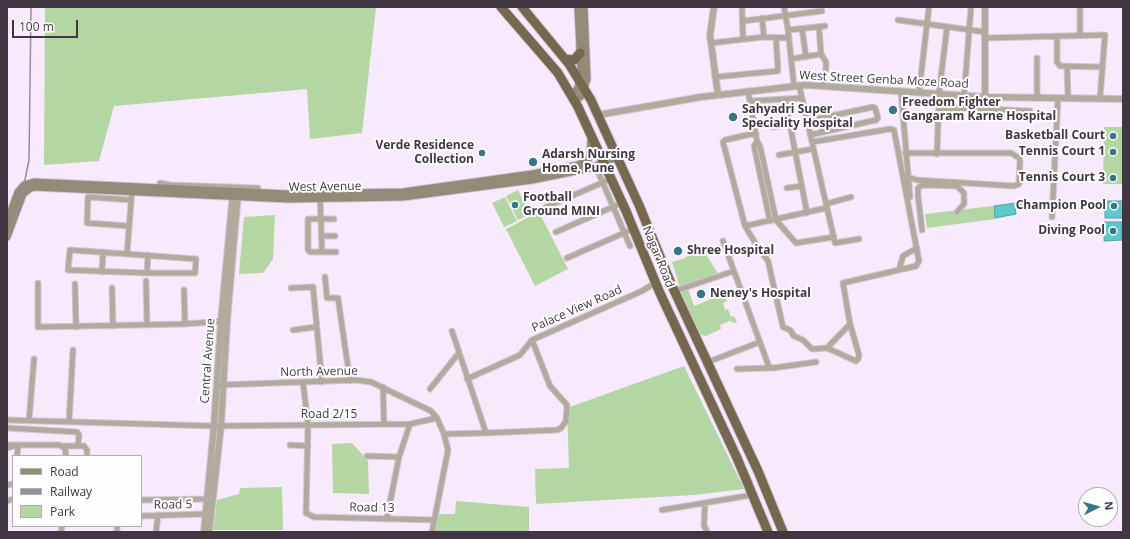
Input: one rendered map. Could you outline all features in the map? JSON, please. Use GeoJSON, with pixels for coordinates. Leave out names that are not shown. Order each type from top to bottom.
{"type":"FeatureCollection","features":[{"type":"Feature","properties":{"kind":"highway","name":"Nagar Road"},"geometry":{"type":"LineString","coordinates":[[501,7],[558,73],[573,98],[590,134],[607,181],[622,203],[655,283],[769,532]]}},
{"type":"Feature","properties":{"kind":"highway","name":"Nagar Road"},"geometry":{"type":"LineString","coordinates":[[522,7],[565,59],[580,80],[598,115],[675,291],[783,530]]}},
{"type":"Feature","properties":{"kind":"highway"},"geometry":{"type":"LineString","coordinates":[[565,59],[574,60],[580,53]]}},
{"type":"Feature","properties":{"kind":"highway"},"geometry":{"type":"LineString","coordinates":[[764,523],[772,524],[778,518]]}},
{"type":"Feature","properties":{"kind":"highway"},"geometry":{"type":"LineString","coordinates":[[769,532],[774,527],[783,530]]}},
{"type":"Feature","properties":{"kind":"main road"},"geometry":{"type":"LineString","coordinates":[[573,98],[580,80],[578,7]]}},
{"type":"Feature","properties":{"kind":"main road"},"geometry":{"type":"LineString","coordinates":[[573,98],[582,95],[585,89],[587,71],[584,7]]}},
{"type":"Feature","properties":{"kind":"main road","name":"West Avenue"},"geometry":{"type":"LineString","coordinates":[[320,196],[403,192],[532,174],[578,165],[588,160],[590,156],[592,144],[590,134]]}},
{"type":"Feature","properties":{"kind":"main road","name":"West Avenue"},"geometry":{"type":"LineString","coordinates":[[132,189],[235,194],[403,197],[532,180],[600,165],[617,157]]}},
{"type":"Feature","properties":{"kind":"main road"},"geometry":{"type":"LineString","coordinates":[[7,222],[18,192],[28,186]]}},
{"type":"Feature","properties":{"kind":"main road"},"geometry":{"type":"LineString","coordinates":[[7,237],[23,194],[28,186]]}},
{"type":"Feature","properties":{"kind":"main road","name":"West Avenue"},"geometry":{"type":"LineString","coordinates":[[28,186],[132,189],[223,189],[235,194]]}},
{"type":"Feature","properties":{"kind":"street"},"geometry":{"type":"LineString","coordinates":[[714,7],[711,43],[718,95]]}},
{"type":"Feature","properties":{"kind":"street"},"geometry":{"type":"LineString","coordinates":[[742,7],[743,39]]}},
{"type":"Feature","properties":{"kind":"street"},"geometry":{"type":"LineString","coordinates":[[784,7],[796,86],[802,98],[835,242],[838,244],[859,239]]}},
{"type":"Feature","properties":{"kind":"street"},"geometry":{"type":"LineString","coordinates":[[919,92],[929,7]]}},
{"type":"Feature","properties":{"kind":"street"},"geometry":{"type":"LineString","coordinates":[[964,96],[971,7]]}},
{"type":"Feature","properties":{"kind":"street"},"geometry":{"type":"LineString","coordinates":[[985,7],[985,98]]}},
{"type":"Feature","properties":{"kind":"street"},"geometry":{"type":"LineString","coordinates":[[1080,7],[1080,36]]}},
{"type":"Feature","properties":{"kind":"street"},"geometry":{"type":"LineString","coordinates":[[743,21],[822,11]]}},
{"type":"Feature","properties":{"kind":"street"},"geometry":{"type":"LineString","coordinates":[[762,18],[764,37]]}},
{"type":"Feature","properties":{"kind":"street"},"geometry":{"type":"LineString","coordinates":[[898,20],[970,30],[985,35],[1105,35],[1100,98]]}},
{"type":"Feature","properties":{"kind":"street"},"geometry":{"type":"LineString","coordinates":[[788,30],[802,30],[825,26]]}},
{"type":"Feature","properties":{"kind":"street"},"geometry":{"type":"LineString","coordinates":[[819,27],[821,54],[826,62],[823,86]]}},
{"type":"Feature","properties":{"kind":"street"},"geometry":{"type":"LineString","coordinates":[[937,154],[939,94],[947,27]]}},
{"type":"Feature","properties":{"kind":"street"},"geometry":{"type":"LineString","coordinates":[[802,30],[806,57]]}},
{"type":"Feature","properties":{"kind":"street"},"geometry":{"type":"LineString","coordinates":[[1057,36],[1058,64],[1067,66],[1103,66]]}},
{"type":"Feature","properties":{"kind":"street"},"geometry":{"type":"LineString","coordinates":[[711,43],[764,37],[789,38]]}},
{"type":"Feature","properties":{"kind":"street"},"geometry":{"type":"LineString","coordinates":[[716,77],[778,71],[776,38]]}},
{"type":"Feature","properties":{"kind":"street"},"geometry":{"type":"LineString","coordinates":[[791,59],[819,56],[821,54]]}},
{"type":"Feature","properties":{"kind":"street"},"geometry":{"type":"LineString","coordinates":[[1037,58],[1037,98]]}},
{"type":"Feature","properties":{"kind":"street"},"geometry":{"type":"LineString","coordinates":[[1067,66],[1068,98]]}},
{"type":"Feature","properties":{"kind":"street","name":"West Street Genba Moze Road"},"geometry":{"type":"LineString","coordinates":[[598,115],[718,95],[796,86],[823,86],[919,92],[985,98],[1123,99]]}},
{"type":"Feature","properties":{"kind":"street"},"geometry":{"type":"LineString","coordinates":[[748,91],[757,141],[760,146],[773,221],[796,243],[834,237]]}},
{"type":"Feature","properties":{"kind":"street"},"geometry":{"type":"LineString","coordinates":[[901,91],[910,197]]}},
{"type":"Feature","properties":{"kind":"street"},"geometry":{"type":"LineString","coordinates":[[750,101],[802,98]]}},
{"type":"Feature","properties":{"kind":"street"},"geometry":{"type":"LineString","coordinates":[[1052,217],[1058,98]]}},
{"type":"Feature","properties":{"kind":"street"},"geometry":{"type":"LineString","coordinates":[[785,99],[807,212]]}},
{"type":"Feature","properties":{"kind":"street"},"geometry":{"type":"LineString","coordinates":[[807,121],[872,107],[876,110],[878,118],[876,120],[810,135]]}},
{"type":"Feature","properties":{"kind":"street"},"geometry":{"type":"LineString","coordinates":[[939,111],[965,108],[1030,111]]}},
{"type":"Feature","properties":{"kind":"street"},"geometry":{"type":"LineString","coordinates":[[820,118],[823,132]]}},
{"type":"Feature","properties":{"kind":"street"},"geometry":{"type":"LineString","coordinates":[[773,127],[790,124]]}},
{"type":"Feature","properties":{"kind":"street"},"geometry":{"type":"LineString","coordinates":[[756,134],[725,140],[723,142],[745,226],[759,250],[768,261],[783,327],[790,330],[794,336],[803,340],[812,348],[827,348],[853,360],[858,360],[859,355],[850,324],[843,283],[918,265],[919,261],[893,129],[812,142]]}},
{"type":"Feature","properties":{"kind":"street"},"geometry":{"type":"LineString","coordinates":[[779,155],[813,149]]}},
{"type":"Feature","properties":{"kind":"street"},"geometry":{"type":"LineString","coordinates":[[906,152],[937,154],[1011,153],[1020,158],[1019,184],[1014,186],[917,180],[908,178]]}},
{"type":"Feature","properties":{"kind":"street"},"geometry":{"type":"LineString","coordinates":[[546,207],[607,181],[613,207],[630,246]]}},
{"type":"Feature","properties":{"kind":"street"},"geometry":{"type":"LineString","coordinates":[[160,183],[223,189],[258,188]]}},
{"type":"Feature","properties":{"kind":"street"},"geometry":{"type":"LineString","coordinates":[[922,230],[918,196],[918,188],[922,185],[957,186],[964,193],[964,204],[957,212]]}},
{"type":"Feature","properties":{"kind":"street"},"geometry":{"type":"LineString","coordinates":[[787,188],[802,186]]}},
{"type":"Feature","properties":{"kind":"street"},"geometry":{"type":"LineString","coordinates":[[128,254],[132,189]]}},
{"type":"Feature","properties":{"kind":"street","name":"Central Avenue"},"geometry":{"type":"LineString","coordinates":[[209,532],[210,499],[218,426],[224,321],[235,194]]}},
{"type":"Feature","properties":{"kind":"street"},"geometry":{"type":"LineString","coordinates":[[320,196],[322,252]]}},
{"type":"Feature","properties":{"kind":"street"},"geometry":{"type":"LineString","coordinates":[[129,226],[87,223],[88,197],[131,200]]}},
{"type":"Feature","properties":{"kind":"street"},"geometry":{"type":"LineString","coordinates":[[745,226],[773,221],[807,212],[851,197]]}},
{"type":"Feature","properties":{"kind":"street"},"geometry":{"type":"LineString","coordinates":[[556,232],[622,203]]}},
{"type":"Feature","properties":{"kind":"street"},"geometry":{"type":"LineString","coordinates":[[334,219],[309,218],[307,221],[308,250],[310,252],[336,252]]}},
{"type":"Feature","properties":{"kind":"street"},"geometry":{"type":"LineString","coordinates":[[567,258],[633,229]]}},
{"type":"Feature","properties":{"kind":"street"},"geometry":{"type":"LineString","coordinates":[[322,236],[335,236]]}},
{"type":"Feature","properties":{"kind":"street"},"geometry":{"type":"LineString","coordinates":[[723,241],[771,368]]}},
{"type":"Feature","properties":{"kind":"street"},"geometry":{"type":"LineString","coordinates":[[899,270],[902,256],[917,248]]}},
{"type":"Feature","properties":{"kind":"street"},"geometry":{"type":"LineString","coordinates":[[70,250],[128,254],[196,259],[195,273],[68,270],[70,250]]}},
{"type":"Feature","properties":{"kind":"street"},"geometry":{"type":"LineString","coordinates":[[102,272],[103,252]]}},
{"type":"Feature","properties":{"kind":"street"},"geometry":{"type":"LineString","coordinates":[[147,273],[148,255]]}},
{"type":"Feature","properties":{"kind":"street"},"geometry":{"type":"LineString","coordinates":[[675,291],[734,271]]}},
{"type":"Feature","properties":{"kind":"street"},"geometry":{"type":"LineString","coordinates":[[325,277],[327,298],[338,298],[350,381]]}},
{"type":"Feature","properties":{"kind":"street"},"geometry":{"type":"LineString","coordinates":[[146,280],[147,325]]}},
{"type":"Feature","properties":{"kind":"street"},"geometry":{"type":"LineString","coordinates":[[38,283],[38,327],[76,328],[224,321]]}},
{"type":"Feature","properties":{"kind":"street","name":"Palace View Road"},"geometry":{"type":"LineString","coordinates":[[467,379],[520,355],[532,340],[635,294],[655,283]]}},
{"type":"Feature","properties":{"kind":"street"},"geometry":{"type":"LineString","coordinates":[[75,284],[76,328]]}},
{"type":"Feature","properties":{"kind":"street"},"geometry":{"type":"LineString","coordinates":[[291,288],[313,287],[322,382]]}},
{"type":"Feature","properties":{"kind":"street"},"geometry":{"type":"LineString","coordinates":[[112,288],[113,326]]}},
{"type":"Feature","properties":{"kind":"street"},"geometry":{"type":"LineString","coordinates":[[184,290],[185,324]]}},
{"type":"Feature","properties":{"kind":"street"},"geometry":{"type":"LineString","coordinates":[[827,348],[850,324]]}},
{"type":"Feature","properties":{"kind":"street"},"geometry":{"type":"LineString","coordinates":[[293,330],[316,327]]}},
{"type":"Feature","properties":{"kind":"street"},"geometry":{"type":"LineString","coordinates":[[452,331],[458,354],[486,433]]}},
{"type":"Feature","properties":{"kind":"street"},"geometry":{"type":"LineString","coordinates":[[444,434],[557,430],[561,428],[566,421],[567,405],[550,386],[532,340]]}},
{"type":"Feature","properties":{"kind":"street"},"geometry":{"type":"LineString","coordinates":[[708,362],[760,342]]}},
{"type":"Feature","properties":{"kind":"street"},"geometry":{"type":"LineString","coordinates":[[69,422],[73,350]]}},
{"type":"Feature","properties":{"kind":"street"},"geometry":{"type":"LineString","coordinates":[[430,389],[458,354]]}},
{"type":"Feature","properties":{"kind":"street"},"geometry":{"type":"LineString","coordinates":[[29,421],[34,359]]}},
{"type":"Feature","properties":{"kind":"street"},"geometry":{"type":"LineString","coordinates":[[737,369],[771,368],[816,362]]}},
{"type":"Feature","properties":{"kind":"street","name":"North Avenue"},"geometry":{"type":"LineString","coordinates":[[220,385],[350,381],[370,382],[423,405],[431,410],[444,434],[448,450],[432,532]]}},
{"type":"Feature","properties":{"kind":"street"},"geometry":{"type":"LineString","coordinates":[[290,445],[308,446],[308,425],[303,382]]}},
{"type":"Feature","properties":{"kind":"street"},"geometry":{"type":"LineString","coordinates":[[383,387],[384,424]]}},
{"type":"Feature","properties":{"kind":"street","name":"Road 2/15"},"geometry":{"type":"LineString","coordinates":[[7,420],[218,426],[410,424],[436,418]]}},
{"type":"Feature","properties":{"kind":"street"},"geometry":{"type":"LineString","coordinates":[[387,518],[399,457],[410,424]]}},
{"type":"Feature","properties":{"kind":"street"},"geometry":{"type":"LineString","coordinates":[[7,428],[77,432],[79,436],[78,446]]}},
{"type":"Feature","properties":{"kind":"street"},"geometry":{"type":"LineString","coordinates":[[7,445],[84,446],[87,450],[87,455]]}},
{"type":"Feature","properties":{"kind":"street"},"geometry":{"type":"LineString","coordinates":[[7,448],[16,446]]}},
{"type":"Feature","properties":{"kind":"street"},"geometry":{"type":"LineString","coordinates":[[16,446],[18,455]]}},
{"type":"Feature","properties":{"kind":"street"},"geometry":{"type":"LineString","coordinates":[[63,446],[66,455]]}},
{"type":"Feature","properties":{"kind":"street","name":"Road 13"},"geometry":{"type":"LineString","coordinates":[[308,446],[306,513],[309,516],[435,520]]}},
{"type":"Feature","properties":{"kind":"street"},"geometry":{"type":"LineString","coordinates":[[367,456],[399,457]]}},
{"type":"Feature","properties":{"kind":"street"},"geometry":{"type":"LineString","coordinates":[[662,510],[752,495]]}},
{"type":"Feature","properties":{"kind":"street"},"geometry":{"type":"LineString","coordinates":[[142,500],[210,499]]}},
{"type":"Feature","properties":{"kind":"street","name":"Central Avenue"},"geometry":{"type":"LineString","coordinates":[[204,532],[205,514],[210,499]]}},
{"type":"Feature","properties":{"kind":"street"},"geometry":{"type":"LineString","coordinates":[[705,503],[704,525],[707,532]]}},
{"type":"Feature","properties":{"kind":"street","name":"Road 5"},"geometry":{"type":"LineString","coordinates":[[142,516],[205,514]]}},
{"type":"Feature","properties":{"kind":"street"},"geometry":{"type":"LineString","coordinates":[[156,532],[158,516]]}},
{"type":"Feature","properties":{"kind":"green space"},"geometry":{"type":"Polygon","coordinates":[[[45,7],[376,7],[362,133],[310,139],[307,89],[114,106],[99,161],[44,165],[45,7]]]}},
{"type":"Feature","properties":{"kind":"green space"},"geometry":{"type":"Polygon","coordinates":[[[1104,127],[1123,127],[1123,184],[1103,184],[1104,127]]]}},
{"type":"Feature","properties":{"kind":"green space"},"geometry":{"type":"Polygon","coordinates":[[[518,190],[530,214],[518,220],[506,196],[518,190]]]}},
{"type":"Feature","properties":{"kind":"green space"},"geometry":{"type":"Polygon","coordinates":[[[505,197],[517,221],[504,227],[492,203],[505,197]]]}},
{"type":"Feature","properties":{"kind":"green space"},"geometry":{"type":"Polygon","coordinates":[[[993,206],[995,219],[927,228],[925,214],[993,206]]]}},
{"type":"Feature","properties":{"kind":"green space"},"geometry":{"type":"Polygon","coordinates":[[[539,212],[568,269],[535,286],[506,229],[539,212]]]}},
{"type":"Feature","properties":{"kind":"green space"},"geometry":{"type":"Polygon","coordinates":[[[275,215],[273,259],[263,273],[239,274],[244,217],[275,215]]]}},
{"type":"Feature","properties":{"kind":"green space"},"geometry":{"type":"Polygon","coordinates":[[[690,253],[694,256],[705,253],[719,275],[680,288],[672,262],[685,258],[690,253]]]}},
{"type":"Feature","properties":{"kind":"green space"},"geometry":{"type":"Polygon","coordinates":[[[688,289],[694,306],[724,294],[727,301],[723,303],[725,310],[728,309],[731,317],[734,316],[737,322],[734,323],[730,321],[720,325],[721,329],[706,336],[697,334],[680,291],[688,289]]]}},
{"type":"Feature","properties":{"kind":"green space"},"geometry":{"type":"Polygon","coordinates":[[[684,366],[744,489],[694,495],[536,504],[535,469],[569,468],[567,408],[684,366]]]}},
{"type":"Feature","properties":{"kind":"green space"},"geometry":{"type":"Polygon","coordinates":[[[352,443],[368,461],[369,494],[333,493],[332,444],[352,443]]]}},
{"type":"Feature","properties":{"kind":"green space"},"geometry":{"type":"Polygon","coordinates":[[[282,487],[283,530],[213,530],[217,500],[239,494],[240,488],[282,487]]]}},
{"type":"Feature","properties":{"kind":"green space"},"geometry":{"type":"Polygon","coordinates":[[[456,501],[529,507],[529,532],[434,532],[438,514],[455,514],[456,501]]]}},
{"type":"Feature","properties":{"kind":"shaded area","name":"Champion Pool"},"geometry":{"type":"Polygon","coordinates":[[[1105,201],[1123,201],[1123,218],[1105,218],[1105,201]]]}},
{"type":"Feature","properties":{"kind":"shaded area"},"geometry":{"type":"Polygon","coordinates":[[[1023,202],[1023,204],[1015,206],[1016,214],[995,218],[994,206],[1023,202]]]}},
{"type":"Feature","properties":{"kind":"shaded area","name":"Diving Pool"},"geometry":{"type":"Polygon","coordinates":[[[1105,222],[1122,222],[1122,240],[1104,241],[1105,222]]]}},
{"type":"Feature","properties":{"kind":"railway"},"geometry":{"type":"LineString","coordinates":[[7,240],[20,204],[29,160],[31,7]]}},
{"type":"Feature","properties":{"kind":"place","name":"Freedom Fighter Gangaram Karne Hospital"},"geometry":{"type":"Point","coordinates":[893,110]}},
{"type":"Feature","properties":{"kind":"place","name":"Sahyadri Super Speciality Hospital"},"geometry":{"type":"Point","coordinates":[733,117]}},
{"type":"Feature","properties":{"kind":"place","name":"Basketball Court"},"geometry":{"type":"Point","coordinates":[1113,136]}},
{"type":"Feature","properties":{"kind":"place","name":"Tennis Court 1"},"geometry":{"type":"Point","coordinates":[1113,152]}},
{"type":"Feature","properties":{"kind":"place","name":"Verde Residence Collection"},"geometry":{"type":"Point","coordinates":[482,153]}},
{"type":"Feature","properties":{"kind":"place","name":"Adarsh Nursing Home, Pune"},"geometry":{"type":"Point","coordinates":[533,162]}},
{"type":"Feature","properties":{"kind":"place","name":"Tennis Court 3"},"geometry":{"type":"Point","coordinates":[1113,178]}},
{"type":"Feature","properties":{"kind":"place","name":"Football Ground MINI"},"geometry":{"type":"Point","coordinates":[515,205]}},
{"type":"Feature","properties":{"kind":"place","name":"Champion Pool"},"geometry":{"type":"Point","coordinates":[1114,206]}},
{"type":"Feature","properties":{"kind":"place","name":"Diving Pool"},"geometry":{"type":"Point","coordinates":[1113,231]}},
{"type":"Feature","properties":{"kind":"place","name":"Shree Hospital"},"geometry":{"type":"Point","coordinates":[678,251]}},
{"type":"Feature","properties":{"kind":"place","name":"Neney's Hospital"},"geometry":{"type":"Point","coordinates":[701,294]}}]}
